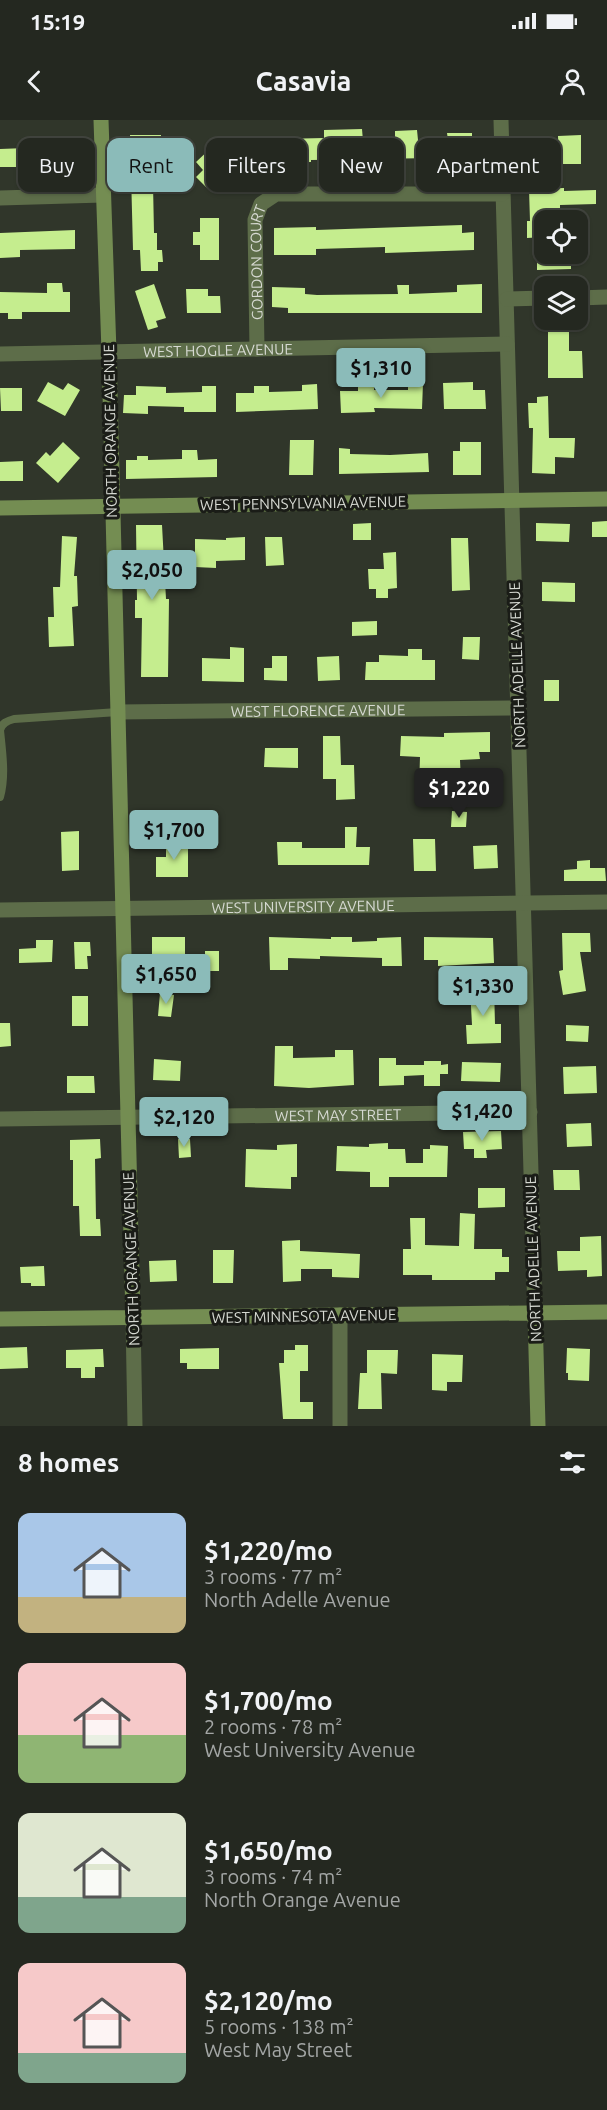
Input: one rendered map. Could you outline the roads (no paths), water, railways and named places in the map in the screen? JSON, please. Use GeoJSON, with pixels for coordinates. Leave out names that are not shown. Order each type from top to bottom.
{"type":"FeatureCollection","features":[{"type":"Feature","properties":{"kind":"street","name":"NORTH ORANGE AVENUE"},"geometry":{"type":"LineString","coordinates":[[100,120],[109,352],[135,1426]]}},
{"type":"Feature","properties":{"kind":"street","name":"NORTH ADELLE AVENUE"},"geometry":{"type":"LineString","coordinates":[[501,120],[525,903],[538,1426]]}},
{"type":"Feature","properties":{"kind":"street","name":"GORDON COURT"},"geometry":{"type":"LineString","coordinates":[[257,349],[255,220],[261,204],[276,194],[502,194]]}},
{"type":"Feature","properties":{"kind":"street"},"geometry":{"type":"LineString","coordinates":[[0,198],[103,195]]}},
{"type":"Feature","properties":{"kind":"street"},"geometry":{"type":"LineString","coordinates":[[588,298],[607,297]]}},
{"type":"Feature","properties":{"kind":"street"},"geometry":{"type":"LineString","coordinates":[[507,299],[534,298]]}},
{"type":"Feature","properties":{"kind":"street","name":"WEST HOGLE AVENUE"},"geometry":{"type":"LineString","coordinates":[[0,354],[507,344]]}},
{"type":"Feature","properties":{"kind":"street","name":"WEST PENNSYLVANIA AVENUE"},"geometry":{"type":"LineString","coordinates":[[0,508],[607,499]]}},
{"type":"Feature","properties":{"kind":"street","name":"WEST FLORENCE AVENUE"},"geometry":{"type":"LineString","coordinates":[[118,712],[519,708]]}},
{"type":"Feature","properties":{"kind":"street","name":"WEST UNIVERSITY AVENUE"},"geometry":{"type":"LineString","coordinates":[[0,910],[607,902]]}},
{"type":"Feature","properties":{"kind":"street","name":"WEST MAY STREET"},"geometry":{"type":"LineString","coordinates":[[0,1119],[530,1112]]}},
{"type":"Feature","properties":{"kind":"street","name":"WEST MINNESOTA AVENUE"},"geometry":{"type":"LineString","coordinates":[[0,1319],[607,1312]]}},
{"type":"Feature","properties":{"kind":"street"},"geometry":{"type":"LineString","coordinates":[[340,1315],[340,1426]]}},
{"type":"Feature","properties":{"kind":"lane"},"geometry":{"type":"LineString","coordinates":[[0,797],[3,787],[0,730],[6,721],[118,712]]}}]}
